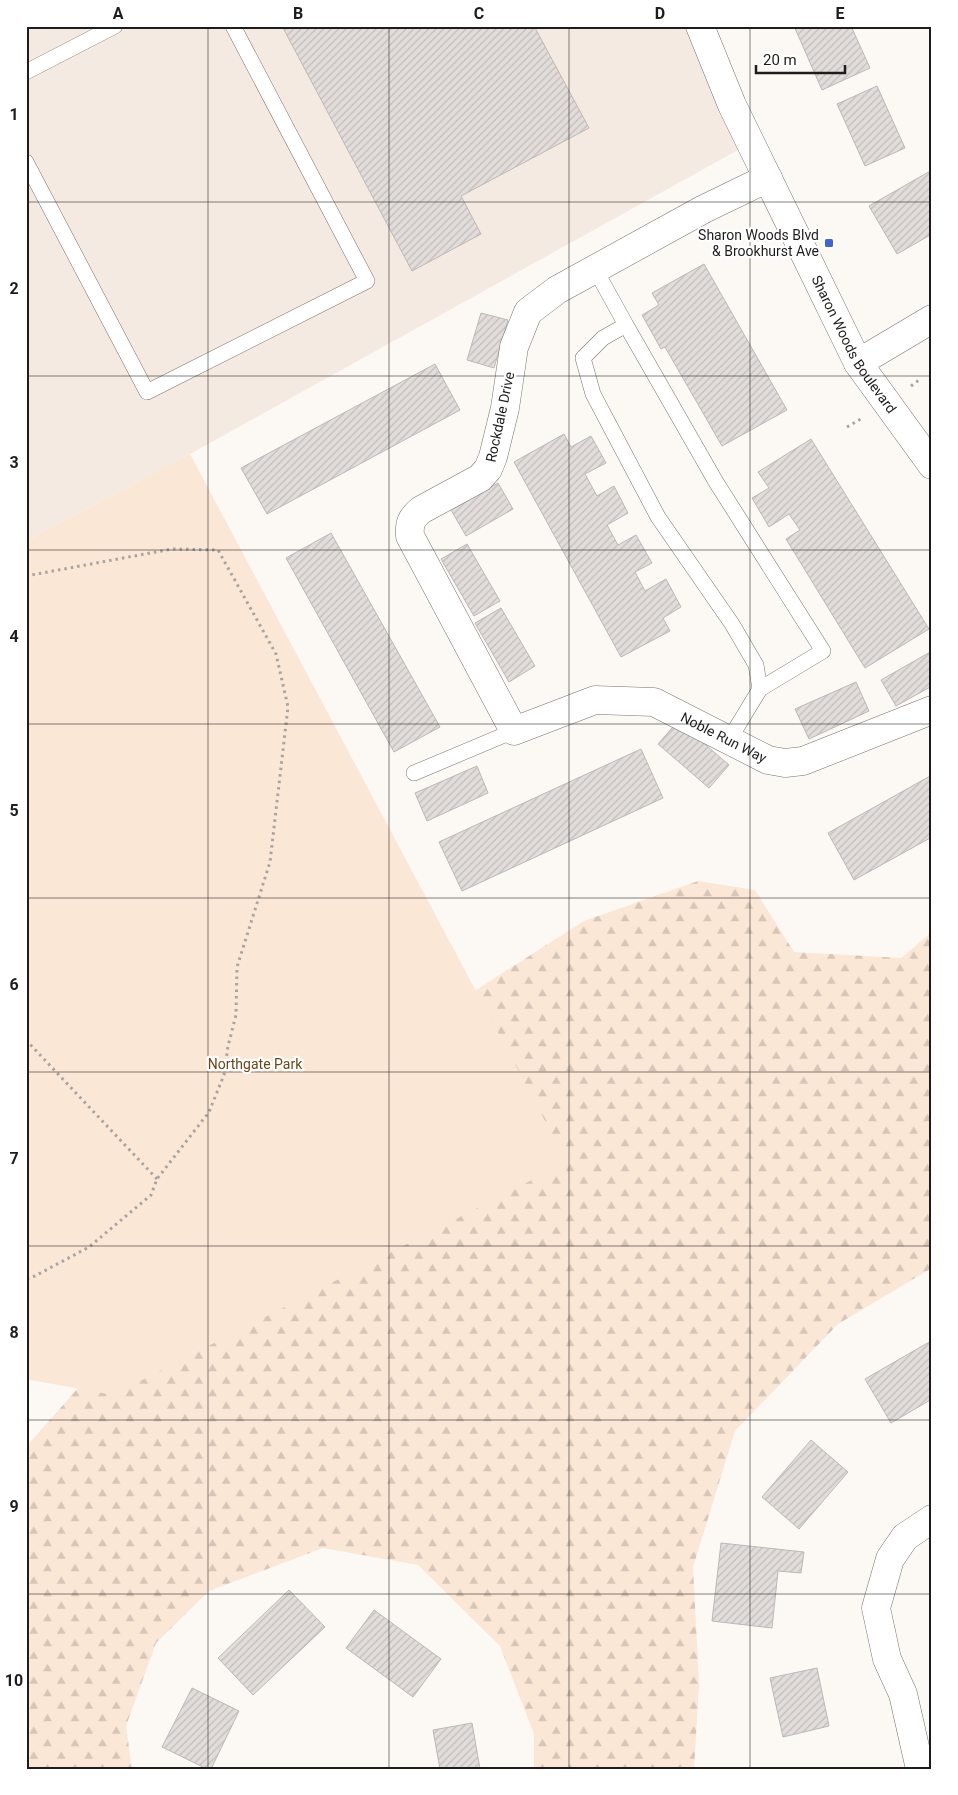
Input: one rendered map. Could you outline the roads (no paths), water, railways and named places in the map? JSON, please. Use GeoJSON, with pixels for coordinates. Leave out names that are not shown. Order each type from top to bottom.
{"type":"FeatureCollection","features":[{"type":"Feature","properties":{"kind":"street","name":"Sharon Woods Boulevard"},"geometry":{"type":"LineString","coordinates":[[700,26],[732,105],[858,363],[932,465]]}},
{"type":"Feature","properties":{"kind":"street","name":"Rockdale Drive"},"geometry":{"type":"LineString","coordinates":[[514,731],[410,536],[409,526],[413,516],[480,478],[488,469],[493,457],[505,408],[514,347],[528,312],[557,290],[704,209],[768,178]]}},
{"type":"Feature","properties":{"kind":"street"},"geometry":{"type":"LineString","coordinates":[[858,363],[932,319]]}},
{"type":"Feature","properties":{"kind":"street","name":"Noble Run Way"},"geometry":{"type":"LineString","coordinates":[[514,731],[595,700],[654,702],[768,760],[785,763],[803,760],[932,710]]}},
{"type":"Feature","properties":{"kind":"street"},"geometry":{"type":"LineString","coordinates":[[920,1769],[903,1694],[887,1659],[876,1608],[890,1559],[905,1537],[932,1519]]}},
{"type":"Feature","properties":{"kind":"lane"},"geometry":{"type":"LineString","coordinates":[[26,72],[114,26]]}},
{"type":"Feature","properties":{"kind":"lane"},"geometry":{"type":"LineString","coordinates":[[26,162],[147,392],[368,282],[233,26]]}},
{"type":"Feature","properties":{"kind":"lane"},"geometry":{"type":"LineString","coordinates":[[595,269],[716,482],[822,651],[760,689],[729,740]]}},
{"type":"Feature","properties":{"kind":"lane"},"geometry":{"type":"LineString","coordinates":[[626,325],[603,338],[583,358],[593,394],[658,517],[732,624],[756,665],[760,689]]}},
{"type":"Feature","properties":{"kind":"lane"},"geometry":{"type":"LineString","coordinates":[[414,773],[514,731]]}},
{"type":"Feature","properties":{"kind":"place","name":"Sharon Woods Blvd & Brookhurst Ave"},"geometry":{"type":"Point","coordinates":[829,243]}},
{"type":"Feature","properties":{"kind":"park label","name":"Northgate Park"},"geometry":{"type":"Point","coordinates":[255,1064]}}]}
